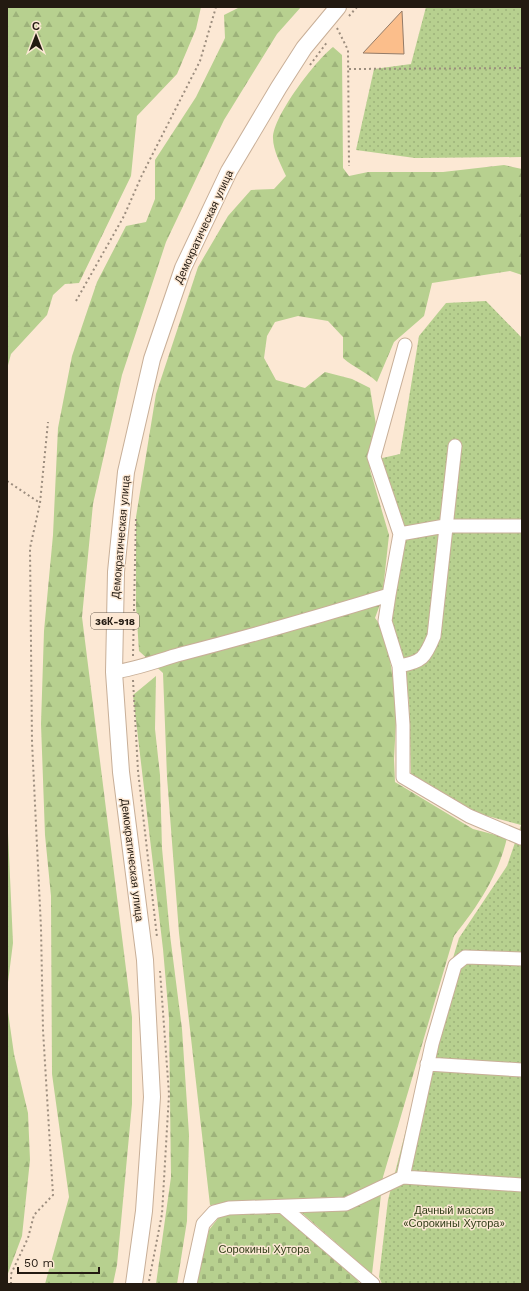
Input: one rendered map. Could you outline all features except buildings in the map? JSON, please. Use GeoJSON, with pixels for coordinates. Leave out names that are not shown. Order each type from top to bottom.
{"type":"FeatureCollection","features":[{"type":"Feature","properties":{"kind":"main road","name":"Демократическая улица"},"geometry":{"type":"LineString","coordinates":[[134,1284],[144,1211],[152,1097],[144,960],[122,772],[114,672],[116,572],[126,472],[152,359],[183,268],[229,171],[279,87],[304,48],[339,19]]}},
{"type":"Feature","properties":{"kind":"lane"},"geometry":{"type":"LineString","coordinates":[[405,345],[374,457],[400,534],[385,620],[398,666],[402,725],[403,777],[469,816],[522,836]]}},
{"type":"Feature","properties":{"kind":"lane"},"geometry":{"type":"LineString","coordinates":[[398,666],[415,663],[428,653],[434,636],[455,446]]}},
{"type":"Feature","properties":{"kind":"lane"},"geometry":{"type":"LineString","coordinates":[[400,534],[445,526],[522,526]]}},
{"type":"Feature","properties":{"kind":"lane"},"geometry":{"type":"LineString","coordinates":[[114,672],[132,670],[155,660],[279,629],[389,595]]}},
{"type":"Feature","properties":{"kind":"lane"},"geometry":{"type":"LineString","coordinates":[[403,1177],[427,1064],[455,965],[465,957],[522,959]]}},
{"type":"Feature","properties":{"kind":"lane"},"geometry":{"type":"LineString","coordinates":[[427,1064],[522,1070]]}},
{"type":"Feature","properties":{"kind":"lane"},"geometry":{"type":"LineString","coordinates":[[190,1284],[203,1224],[214,1212],[229,1208],[346,1204],[403,1177],[522,1185]]}},
{"type":"Feature","properties":{"kind":"lane"},"geometry":{"type":"LineString","coordinates":[[283,1207],[373,1284]]}},
{"type":"Feature","properties":{"kind":"path"},"geometry":{"type":"LineString","coordinates":[[76,301],[124,216],[200,60],[216,7]]}},
{"type":"Feature","properties":{"kind":"path"},"geometry":{"type":"LineString","coordinates":[[333,35],[339,19],[357,7]]}},
{"type":"Feature","properties":{"kind":"path"},"geometry":{"type":"LineString","coordinates":[[339,19],[348,50],[349,166]]}},
{"type":"Feature","properties":{"kind":"path"},"geometry":{"type":"LineString","coordinates":[[306,70],[329,40]]}},
{"type":"Feature","properties":{"kind":"path"},"geometry":{"type":"LineString","coordinates":[[349,69],[522,68]]}},
{"type":"Feature","properties":{"kind":"path"},"geometry":{"type":"LineString","coordinates":[[11,1284],[11,1274],[28,1238],[34,1215],[53,1195],[43,1030],[41,928],[32,742],[30,548],[40,503],[48,422]]}},
{"type":"Feature","properties":{"kind":"path"},"geometry":{"type":"LineString","coordinates":[[7,481],[40,503]]}},
{"type":"Feature","properties":{"kind":"path"},"geometry":{"type":"LineString","coordinates":[[136,510],[132,670],[138,771],[158,945]]}},
{"type":"Feature","properties":{"kind":"path"},"geometry":{"type":"LineString","coordinates":[[148,1284],[162,1214],[169,1094],[160,968]]}},
{"type":"Feature","properties":{"kind":"green space"},"geometry":{"type":"Polygon","coordinates":[[[7,7],[201,7],[196,29],[177,74],[137,116],[131,176],[79,283],[65,284],[53,295],[47,315],[11,354],[7,369],[7,7]]]}},
{"type":"Feature","properties":{"kind":"green space"},"geometry":{"type":"Polygon","coordinates":[[[240,7],[301,7],[277,34],[224,120],[166,242],[122,375],[93,504],[82,617],[132,1017],[132,1104],[117,1265],[113,1284],[45,1284],[69,1197],[52,1074],[51,896],[45,835],[41,724],[44,631],[53,535],[58,428],[72,356],[97,282],[126,226],[146,222],[155,199],[155,160],[196,97],[225,38],[224,15],[240,7]]]}},
{"type":"Feature","properties":{"kind":"green space"},"geometry":{"type":"Polygon","coordinates":[[[426,7],[522,7],[522,157],[415,158],[356,150],[374,69],[411,64],[426,7]]]}},
{"type":"Feature","properties":{"kind":"green space"},"geometry":{"type":"Polygon","coordinates":[[[333,47],[342,55],[343,168],[349,176],[368,172],[443,172],[504,165],[522,169],[522,275],[510,271],[432,283],[424,316],[394,342],[377,382],[343,358],[343,337],[328,321],[298,316],[275,322],[267,336],[264,358],[276,380],[305,388],[325,372],[352,379],[370,388],[376,425],[370,470],[389,535],[382,599],[375,618],[385,631],[397,702],[394,759],[395,782],[473,829],[507,838],[493,878],[479,902],[454,936],[383,1177],[372,1274],[287,1200],[210,1205],[179,933],[167,777],[163,673],[139,651],[136,606],[136,517],[156,394],[198,267],[228,216],[251,190],[274,189],[286,176],[274,147],[273,138],[275,128],[280,116],[297,89],[316,64],[333,47]]]}},
{"type":"Feature","properties":{"kind":"green space","name":"Дачный массив «Сорокины Хутора»"},"geometry":{"type":"Polygon","coordinates":[[[486,301],[522,338],[522,1284],[382,1284],[379,1277],[388,1200],[432,1028],[459,938],[507,866],[521,825],[476,813],[411,776],[409,700],[390,616],[404,532],[378,459],[400,454],[419,336],[446,303],[486,301]]]}},
{"type":"Feature","properties":{"kind":"green space"},"geometry":{"type":"Polygon","coordinates":[[[156,676],[155,729],[160,775],[162,848],[170,935],[182,1029],[189,1135],[187,1221],[177,1284],[156,1284],[171,1177],[169,1018],[163,949],[133,695],[156,676]]]}},
{"type":"Feature","properties":{"kind":"green space"},"geometry":{"type":"Polygon","coordinates":[[[7,811],[13,943],[7,990],[7,811]]]}},
{"type":"Feature","properties":{"kind":"green space"},"geometry":{"type":"Polygon","coordinates":[[[7,1005],[14,1054],[28,1113],[30,1160],[22,1236],[7,1276],[7,1005]]]}},
{"type":"Feature","properties":{"kind":"green space","name":"Сорокины Хутора"},"geometry":{"type":"Polygon","coordinates":[[[223,1212],[279,1212],[355,1277],[360,1284],[196,1284],[209,1230],[223,1212]]]}}]}
